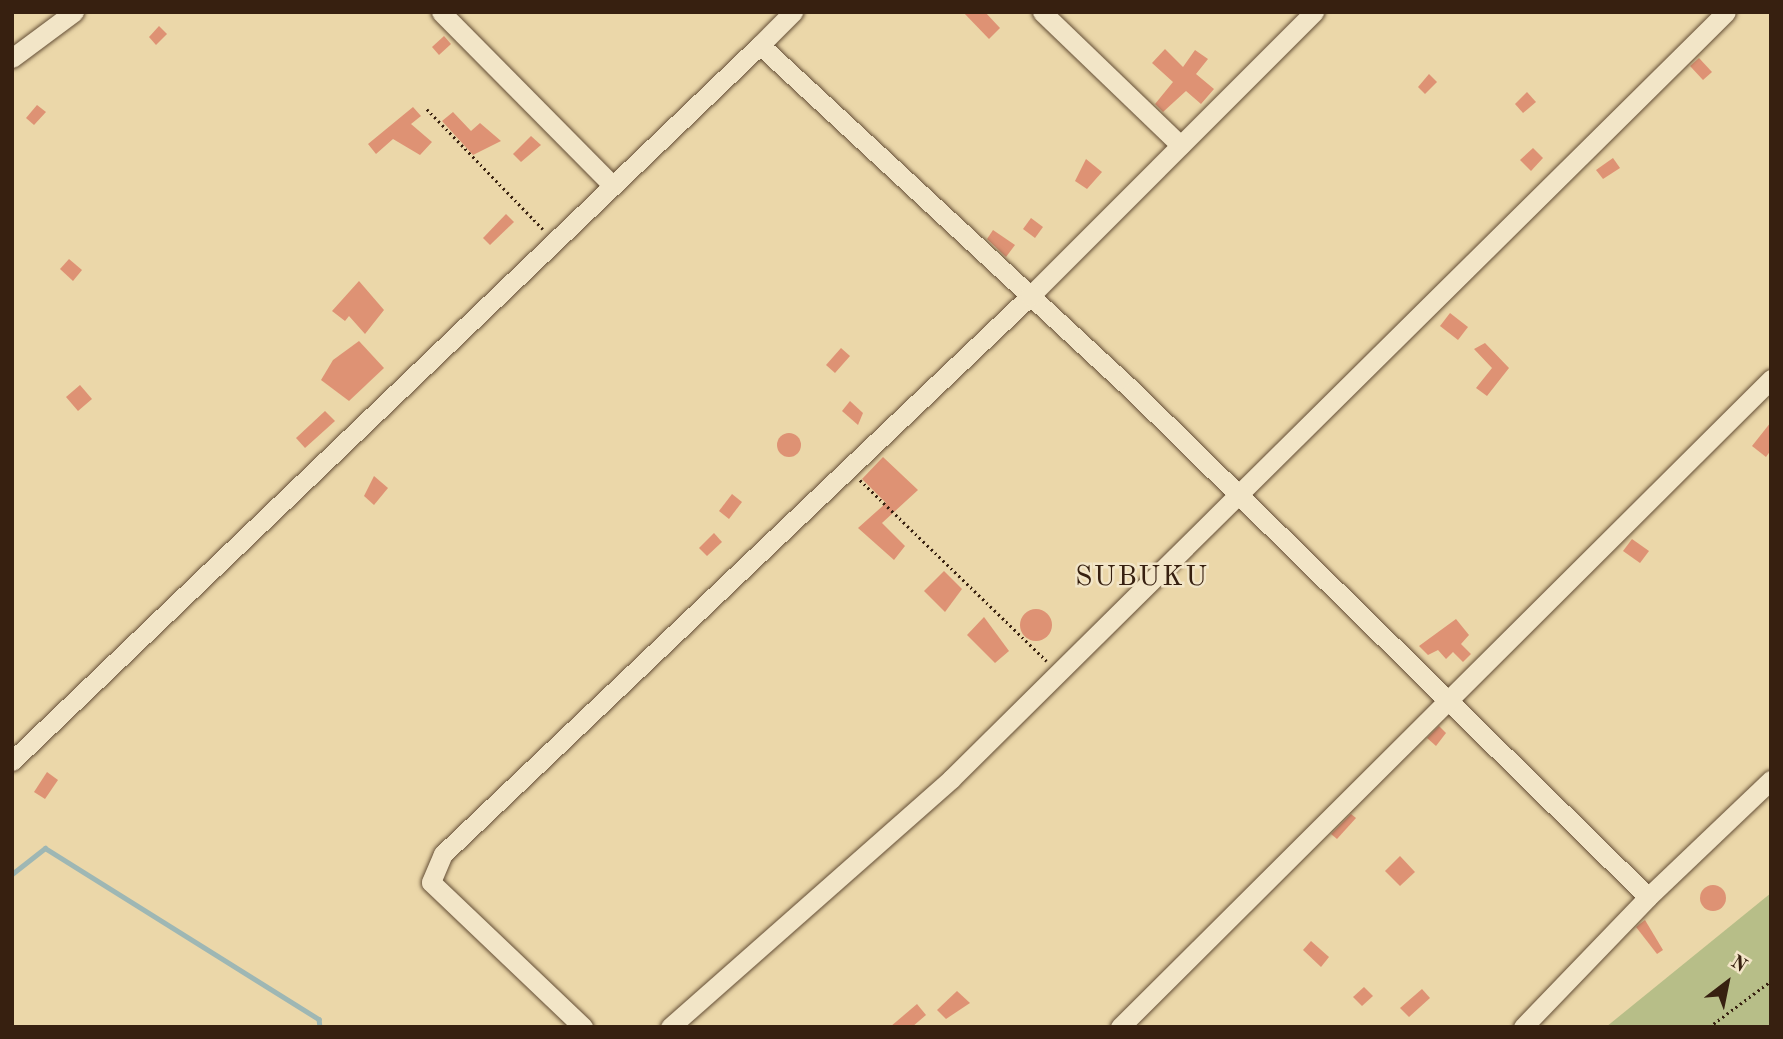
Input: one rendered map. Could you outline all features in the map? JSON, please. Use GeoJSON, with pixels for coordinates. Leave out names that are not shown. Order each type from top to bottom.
{"type":"FeatureCollection","features":[{"type":"Feature","properties":{"kind":"street"},"geometry":{"type":"LineString","coordinates":[[12,58],[74,12]]}},
{"type":"Feature","properties":{"kind":"street"},"geometry":{"type":"LineString","coordinates":[[441,12],[610,183]]}},
{"type":"Feature","properties":{"kind":"street"},"geometry":{"type":"LineString","coordinates":[[12,761],[610,183],[793,12]]}},
{"type":"Feature","properties":{"kind":"street"},"geometry":{"type":"LineString","coordinates":[[1042,12],[1180,145]]}},
{"type":"Feature","properties":{"kind":"street"},"geometry":{"type":"LineString","coordinates":[[583,1027],[431,882],[443,854],[1030,296],[1314,12]]}},
{"type":"Feature","properties":{"kind":"street"},"geometry":{"type":"LineString","coordinates":[[670,1027],[951,779],[1726,12]]}},
{"type":"Feature","properties":{"kind":"street"},"geometry":{"type":"LineString","coordinates":[[760,45],[1030,296],[1239,496],[1648,897]]}},
{"type":"Feature","properties":{"kind":"street"},"geometry":{"type":"LineString","coordinates":[[1120,1027],[1450,702],[1771,379]]}},
{"type":"Feature","properties":{"kind":"street"},"geometry":{"type":"LineString","coordinates":[[1523,1027],[1648,897],[1771,780]]}},
{"type":"Feature","properties":{"kind":"path"},"geometry":{"type":"LineString","coordinates":[[427,109],[552,239]]}},
{"type":"Feature","properties":{"kind":"path"},"geometry":{"type":"LineString","coordinates":[[848,468],[1059,673]]}},
{"type":"Feature","properties":{"kind":"path"},"geometry":{"type":"LineString","coordinates":[[1709,1027],[1771,981]]}},
{"type":"Feature","properties":{"kind":"green space"},"geometry":{"type":"Polygon","coordinates":[[[1771,893],[1771,1027],[1606,1027],[1771,893]]]}},
{"type":"Feature","properties":{"kind":"building"},"geometry":{"type":"Polygon","coordinates":[[[963,12],[985,12],[1000,28],[989,39],[963,12]]]}},
{"type":"Feature","properties":{"kind":"building"},"geometry":{"type":"Polygon","coordinates":[[[159,26],[167,34],[156,45],[149,37],[159,26]]]}},
{"type":"Feature","properties":{"kind":"building"},"geometry":{"type":"Polygon","coordinates":[[[444,36],[451,44],[439,55],[432,47],[444,36]]]}},
{"type":"Feature","properties":{"kind":"building"},"geometry":{"type":"Polygon","coordinates":[[[1165,49],[1183,67],[1195,50],[1208,59],[1196,74],[1214,89],[1201,104],[1186,91],[1163,112],[1155,104],[1173,82],[1152,63],[1165,49]]]}},
{"type":"Feature","properties":{"kind":"building"},"geometry":{"type":"Polygon","coordinates":[[[1699,58],[1712,72],[1703,80],[1690,66],[1699,58]]]}},
{"type":"Feature","properties":{"kind":"building"},"geometry":{"type":"Polygon","coordinates":[[[1429,74],[1437,82],[1425,94],[1418,87],[1429,74]]]}},
{"type":"Feature","properties":{"kind":"building"},"geometry":{"type":"Polygon","coordinates":[[[1527,92],[1536,102],[1523,113],[1515,104],[1527,92]]]}},
{"type":"Feature","properties":{"kind":"building"},"geometry":{"type":"Polygon","coordinates":[[[37,105],[46,112],[34,125],[26,118],[37,105]]]}},
{"type":"Feature","properties":{"kind":"building"},"geometry":{"type":"Polygon","coordinates":[[[413,107],[421,116],[411,124],[432,142],[420,155],[393,139],[376,154],[368,144],[413,107]]]}},
{"type":"Feature","properties":{"kind":"building"},"geometry":{"type":"Polygon","coordinates":[[[453,112],[471,131],[480,123],[501,141],[473,155],[442,121],[453,112]]]}},
{"type":"Feature","properties":{"kind":"building"},"geometry":{"type":"Polygon","coordinates":[[[531,136],[541,145],[521,162],[513,154],[531,136]]]}},
{"type":"Feature","properties":{"kind":"building"},"geometry":{"type":"Polygon","coordinates":[[[1533,148],[1543,158],[1531,171],[1520,160],[1533,148]]]}},
{"type":"Feature","properties":{"kind":"building"},"geometry":{"type":"Polygon","coordinates":[[[1613,158],[1620,168],[1603,179],[1596,170],[1613,158]]]}},
{"type":"Feature","properties":{"kind":"building"},"geometry":{"type":"Polygon","coordinates":[[[1086,159],[1102,172],[1087,189],[1075,181],[1086,159]]]}},
{"type":"Feature","properties":{"kind":"building"},"geometry":{"type":"Polygon","coordinates":[[[506,214],[514,222],[490,245],[483,238],[506,214]]]}},
{"type":"Feature","properties":{"kind":"building"},"geometry":{"type":"Polygon","coordinates":[[[1031,218],[1043,227],[1035,238],[1023,229],[1031,218]]]}},
{"type":"Feature","properties":{"kind":"building"},"geometry":{"type":"Polygon","coordinates":[[[993,230],[1015,245],[1006,257],[987,239],[993,230]]]}},
{"type":"Feature","properties":{"kind":"building"},"geometry":{"type":"Polygon","coordinates":[[[69,259],[82,270],[73,281],[60,269],[69,259]]]}},
{"type":"Feature","properties":{"kind":"building"},"geometry":{"type":"Polygon","coordinates":[[[359,281],[384,310],[365,334],[349,316],[345,321],[332,311],[359,281]]]}},
{"type":"Feature","properties":{"kind":"building"},"geometry":{"type":"Polygon","coordinates":[[[1450,313],[1468,327],[1458,340],[1440,326],[1450,313]]]}},
{"type":"Feature","properties":{"kind":"building"},"geometry":{"type":"Polygon","coordinates":[[[359,341],[384,368],[349,401],[321,380],[333,360],[359,341]]]}},
{"type":"Feature","properties":{"kind":"building"},"geometry":{"type":"Polygon","coordinates":[[[1485,343],[1509,368],[1487,396],[1476,388],[1492,368],[1474,349],[1485,343]]]}},
{"type":"Feature","properties":{"kind":"building"},"geometry":{"type":"Polygon","coordinates":[[[841,348],[850,356],[835,373],[826,365],[841,348]]]}},
{"type":"Feature","properties":{"kind":"building"},"geometry":{"type":"Polygon","coordinates":[[[80,385],[92,399],[78,411],[66,397],[80,385]]]}},
{"type":"Feature","properties":{"kind":"building"},"geometry":{"type":"Polygon","coordinates":[[[850,401],[863,413],[858,425],[842,411],[850,401]]]}},
{"type":"Feature","properties":{"kind":"building"},"geometry":{"type":"Polygon","coordinates":[[[325,411],[335,421],[305,448],[296,438],[325,411]]]}},
{"type":"Feature","properties":{"kind":"building"},"geometry":{"type":"Polygon","coordinates":[[[1771,422],[1771,450],[1766,457],[1752,446],[1771,422]]]}},
{"type":"Feature","properties":{"kind":"building"},"geometry":{"type":"Polygon","coordinates":[[[784,433],[794,433],[801,440],[801,450],[794,457],[784,457],[777,450],[777,440],[784,433]]]}},
{"type":"Feature","properties":{"kind":"building"},"geometry":{"type":"Polygon","coordinates":[[[883,457],[918,490],[882,523],[905,546],[894,560],[858,528],[886,503],[862,479],[883,457]]]}},
{"type":"Feature","properties":{"kind":"building"},"geometry":{"type":"Polygon","coordinates":[[[374,476],[388,488],[374,505],[364,496],[374,476]]]}},
{"type":"Feature","properties":{"kind":"building"},"geometry":{"type":"Polygon","coordinates":[[[732,494],[742,502],[729,519],[719,511],[732,494]]]}},
{"type":"Feature","properties":{"kind":"building"},"geometry":{"type":"Polygon","coordinates":[[[714,533],[722,542],[707,556],[699,548],[714,533]]]}},
{"type":"Feature","properties":{"kind":"building"},"geometry":{"type":"Polygon","coordinates":[[[1632,539],[1649,551],[1640,563],[1623,551],[1632,539]]]}},
{"type":"Feature","properties":{"kind":"building"},"geometry":{"type":"Polygon","coordinates":[[[944,571],[962,589],[945,612],[924,591],[944,571]]]}},
{"type":"Feature","properties":{"kind":"building"},"geometry":{"type":"Polygon","coordinates":[[[1036,609],[1047,614],[1052,625],[1047,636],[1036,641],[1025,636],[1020,625],[1025,614],[1036,609]]]}},
{"type":"Feature","properties":{"kind":"building"},"geometry":{"type":"Polygon","coordinates":[[[984,617],[1009,651],[995,663],[967,635],[984,617]]]}},
{"type":"Feature","properties":{"kind":"building"},"geometry":{"type":"Polygon","coordinates":[[[1456,619],[1469,635],[1461,644],[1471,654],[1463,662],[1453,652],[1446,659],[1438,650],[1428,655],[1419,646],[1456,619]]]}},
{"type":"Feature","properties":{"kind":"building"},"geometry":{"type":"Polygon","coordinates":[[[1439,726],[1446,733],[1436,746],[1427,738],[1439,726]]]}},
{"type":"Feature","properties":{"kind":"building"},"geometry":{"type":"Polygon","coordinates":[[[47,772],[58,780],[45,799],[34,792],[47,772]]]}},
{"type":"Feature","properties":{"kind":"building"},"geometry":{"type":"Polygon","coordinates":[[[1351,814],[1356,818],[1337,839],[1331,834],[1351,814]]]}},
{"type":"Feature","properties":{"kind":"building"},"geometry":{"type":"Polygon","coordinates":[[[1400,856],[1415,872],[1400,886],[1385,871],[1400,856]]]}},
{"type":"Feature","properties":{"kind":"building"},"geometry":{"type":"Polygon","coordinates":[[[1713,885],[1723,888],[1726,898],[1723,908],[1713,911],[1703,908],[1700,898],[1703,888],[1713,885]]]}},
{"type":"Feature","properties":{"kind":"building"},"geometry":{"type":"Polygon","coordinates":[[[1645,920],[1663,950],[1657,954],[1636,927],[1645,920]]]}},
{"type":"Feature","properties":{"kind":"building"},"geometry":{"type":"Polygon","coordinates":[[[1311,941],[1329,957],[1321,967],[1303,950],[1311,941]]]}},
{"type":"Feature","properties":{"kind":"building"},"geometry":{"type":"Polygon","coordinates":[[[1364,987],[1373,996],[1362,1006],[1353,997],[1364,987]]]}},
{"type":"Feature","properties":{"kind":"building"},"geometry":{"type":"Polygon","coordinates":[[[1422,989],[1430,998],[1409,1017],[1400,1008],[1422,989]]]}},
{"type":"Feature","properties":{"kind":"building"},"geometry":{"type":"Polygon","coordinates":[[[957,991],[970,1003],[946,1019],[937,1010],[957,991]]]}},
{"type":"Feature","properties":{"kind":"building"},"geometry":{"type":"Polygon","coordinates":[[[917,1004],[926,1015],[912,1027],[890,1027],[917,1004]]]}},
{"type":"Feature","properties":{"kind":"waterway"},"geometry":{"type":"LineString","coordinates":[[12,874],[45,848],[319,1019],[320,1027]]}},
{"type":"Feature","properties":{"kind":"district","name":"SUBUKU"},"geometry":{"type":"Point","coordinates":[1142,578]}}]}
